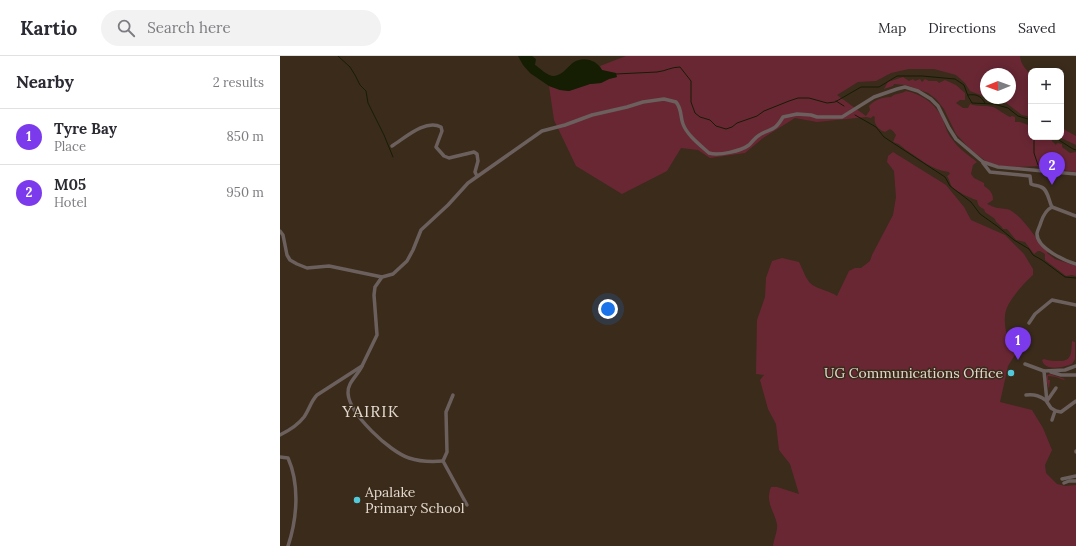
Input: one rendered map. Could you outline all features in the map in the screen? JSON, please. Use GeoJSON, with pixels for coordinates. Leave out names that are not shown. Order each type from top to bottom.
{"type":"FeatureCollection","features":[{"type":"Feature","properties":{"kind":"street"},"geometry":{"type":"LineString","coordinates":[[280,231],[283,235],[290,260],[297,264],[307,268],[328,266],[382,278],[398,270],[410,256],[421,230],[448,205],[468,183],[542,131],[565,125],[605,111],[627,107],[649,100],[664,99],[676,102],[681,111],[683,125],[693,138],[709,153],[727,153],[749,145],[758,135],[775,128],[783,117],[797,114],[817,117],[842,117],[874,98],[897,88],[905,87],[918,91],[931,99],[938,106],[948,128],[956,139],[983,162],[990,172],[1030,176],[1031,184],[1034,186],[1041,186],[1045,190],[1052,208]]}},
{"type":"Feature","properties":{"kind":"street"},"geometry":{"type":"LineString","coordinates":[[392,146],[404,139],[412,131],[419,130],[429,124],[436,124],[441,127],[442,136],[436,144],[436,147],[444,156],[449,158],[474,152],[477,154],[478,161],[475,172],[477,176]]}},
{"type":"Feature","properties":{"kind":"street"},"geometry":{"type":"LineString","coordinates":[[983,162],[998,167],[1076,174]]}},
{"type":"Feature","properties":{"kind":"street"},"geometry":{"type":"LineString","coordinates":[[1076,216],[1052,208],[1048,209],[1043,217],[1037,233],[1039,241],[1055,256],[1076,264]]}},
{"type":"Feature","properties":{"kind":"street"},"geometry":{"type":"LineString","coordinates":[[382,278],[375,287],[374,295],[377,335],[360,372],[349,386],[347,392],[352,408],[371,432],[403,456],[427,462],[443,461]]}},
{"type":"Feature","properties":{"kind":"street"},"geometry":{"type":"LineString","coordinates":[[1029,323],[1035,314],[1052,300],[1076,305]]}},
{"type":"Feature","properties":{"kind":"street"},"geometry":{"type":"LineString","coordinates":[[1025,364],[1044,372],[1076,366]]}},
{"type":"Feature","properties":{"kind":"street"},"geometry":{"type":"LineString","coordinates":[[280,435],[305,416],[312,400],[317,394],[362,366]]}},
{"type":"Feature","properties":{"kind":"street"},"geometry":{"type":"LineString","coordinates":[[1044,372],[1047,401],[1051,408],[1060,412],[1076,401]]}},
{"type":"Feature","properties":{"kind":"street"},"geometry":{"type":"LineString","coordinates":[[1050,372],[1061,376],[1076,375]]}},
{"type":"Feature","properties":{"kind":"street"},"geometry":{"type":"LineString","coordinates":[[1047,401],[1056,388]]}},
{"type":"Feature","properties":{"kind":"street"},"geometry":{"type":"LineString","coordinates":[[1026,395],[1034,394],[1047,401]]}},
{"type":"Feature","properties":{"kind":"street"},"geometry":{"type":"LineString","coordinates":[[443,461],[447,452],[446,412],[453,395]]}},
{"type":"Feature","properties":{"kind":"street"},"geometry":{"type":"LineString","coordinates":[[1052,420],[1056,411]]}},
{"type":"Feature","properties":{"kind":"street"},"geometry":{"type":"LineString","coordinates":[[280,457],[288,458],[292,466],[296,494],[294,520],[288,546]]}},
{"type":"Feature","properties":{"kind":"street"},"geometry":{"type":"LineString","coordinates":[[443,461],[467,505]]}},
{"type":"Feature","properties":{"kind":"street"},"geometry":{"type":"LineString","coordinates":[[1062,479],[1075,479]]}},
{"type":"Feature","properties":{"kind":"street"},"geometry":{"type":"LineString","coordinates":[[1064,483],[1075,479]]}},
{"type":"Feature","properties":{"kind":"shaded area"},"geometry":{"type":"Polygon","coordinates":[[[518,56],[532,56],[536,59],[535,65],[551,76],[560,74],[578,60],[586,59],[594,61],[602,70],[616,73],[617,77],[601,83],[590,84],[569,91],[560,90],[549,86],[530,73],[518,56]]]}},
{"type":"Feature","properties":{"kind":"shaded area"},"geometry":{"type":"Polygon","coordinates":[[[626,56],[1020,56],[1021,61],[1028,71],[1028,116],[1022,115],[1008,104],[1016,104],[1016,68],[980,68],[980,95],[970,91],[965,83],[956,75],[934,69],[909,69],[891,73],[876,81],[858,82],[837,95],[866,116],[870,110],[869,106],[873,102],[906,91],[921,96],[929,102],[937,109],[948,133],[954,142],[977,162],[973,165],[971,174],[974,178],[984,183],[984,186],[992,194],[993,200],[987,204],[997,208],[1008,209],[1018,216],[1048,252],[1047,253],[1055,259],[1076,266],[1076,276],[1066,276],[1045,260],[1045,254],[1038,251],[1034,254],[1025,242],[1016,240],[1007,229],[1003,229],[995,219],[979,206],[977,200],[972,199],[953,188],[947,176],[950,174],[949,172],[931,167],[899,144],[893,142],[896,135],[893,131],[890,129],[885,132],[881,130],[877,126],[875,117],[873,116],[871,118],[866,117],[817,122],[795,118],[763,138],[745,153],[710,158],[698,150],[681,148],[667,171],[622,194],[576,166],[554,120],[549,86],[560,90],[569,91],[590,84],[601,83],[617,77],[602,70],[600,66],[626,56]]]}},
{"type":"Feature","properties":{"kind":"shaded area"},"geometry":{"type":"Polygon","coordinates":[[[903,77],[909,81],[913,79],[915,81],[920,79],[922,82],[925,79],[929,81],[937,81],[939,83],[945,80],[956,85],[965,93],[965,100],[960,100],[956,103],[963,108],[968,108],[970,104],[994,107],[1010,117],[1015,117],[1015,122],[1028,125],[1028,140],[1052,140],[1056,145],[1057,143],[1062,144],[1062,147],[1070,153],[1076,152],[1076,172],[1044,168],[1042,166],[1000,166],[987,162],[970,149],[956,134],[944,109],[936,99],[928,93],[906,85],[894,84],[893,86],[884,89],[888,82],[903,77]]]}},
{"type":"Feature","properties":{"kind":"shaded area"},"geometry":{"type":"Polygon","coordinates":[[[1064,129],[1076,136],[1076,145],[1064,139],[1064,129]]]}},
{"type":"Feature","properties":{"kind":"shaded area"},"geometry":{"type":"Polygon","coordinates":[[[893,152],[946,185],[964,207],[971,220],[1005,235],[1024,254],[1033,269],[1033,275],[1011,299],[1006,311],[1005,321],[1007,338],[1019,348],[1008,366],[1000,402],[1032,410],[1043,428],[1052,450],[1045,465],[1046,473],[1057,484],[1065,486],[1076,485],[1076,546],[773,546],[777,524],[769,502],[771,487],[777,487],[799,494],[790,464],[779,450],[776,424],[768,409],[760,380],[764,375],[756,374],[757,320],[765,297],[766,278],[772,261],[782,258],[799,262],[811,284],[837,296],[849,271],[855,268],[861,268],[870,261],[893,215],[896,197],[894,171],[887,162],[888,156],[893,152]]]}},
{"type":"Feature","properties":{"kind":"shaded area"},"geometry":{"type":"Polygon","coordinates":[[[1072,341],[1075,342],[1075,359],[1072,364],[1055,368],[1044,364],[1042,360],[1044,359],[1050,361],[1064,361],[1067,359],[1071,352],[1072,341]]]}},
{"type":"Feature","properties":{"kind":"shaded area"},"geometry":{"type":"Polygon","coordinates":[[[1050,374],[1065,379],[1048,376],[1048,380],[1050,380],[1049,389],[1046,379],[1047,375],[1050,374]]]}},
{"type":"Feature","properties":{"kind":"waterway"},"geometry":{"type":"LineString","coordinates":[[338,56],[350,67],[360,85],[366,91],[368,103],[393,157]]}},
{"type":"Feature","properties":{"kind":"waterway"},"geometry":{"type":"LineString","coordinates":[[616,74],[657,72],[680,67],[691,81],[691,102],[695,113],[700,117],[710,120],[716,126],[726,129],[737,123],[757,116],[764,111],[798,98],[809,98],[827,103],[835,102],[861,87],[879,87],[897,76],[922,76],[955,79],[964,85],[972,103],[994,104],[1008,108],[1018,116],[1028,119]]}},
{"type":"Feature","properties":{"kind":"waterway"},"geometry":{"type":"LineString","coordinates":[[968,95],[980,97]]}},
{"type":"Feature","properties":{"kind":"waterway"},"geometry":{"type":"LineString","coordinates":[[836,101],[844,106]]}},
{"type":"Feature","properties":{"kind":"waterway"},"geometry":{"type":"LineString","coordinates":[[855,115],[876,127],[884,137],[945,177],[950,186],[971,202],[980,214],[1014,240],[1029,249],[1033,255],[1065,277],[1076,278]]}},
{"type":"Feature","properties":{"kind":"waterway"},"geometry":{"type":"LineString","coordinates":[[1034,140],[1034,153],[1038,165]]}},
{"type":"Feature","properties":{"kind":"waterway"},"geometry":{"type":"LineString","coordinates":[[1059,140],[1076,150]]}},
{"type":"Feature","properties":{"kind":"place","name":"M05"},"geometry":{"type":"Point","coordinates":[1052,185]}},
{"type":"Feature","properties":{"kind":"place","name":"Tyre Bay"},"geometry":{"type":"Point","coordinates":[1018,360]}},
{"type":"Feature","properties":{"kind":"place","name":"UG Communications Office"},"geometry":{"type":"Point","coordinates":[1011,373]}},
{"type":"Feature","properties":{"kind":"place","name":"Apalake Primary School"},"geometry":{"type":"Point","coordinates":[357,500]}},
{"type":"Feature","properties":{"kind":"district","name":"YAIRIK"},"geometry":{"type":"Point","coordinates":[371,411]}}]}
